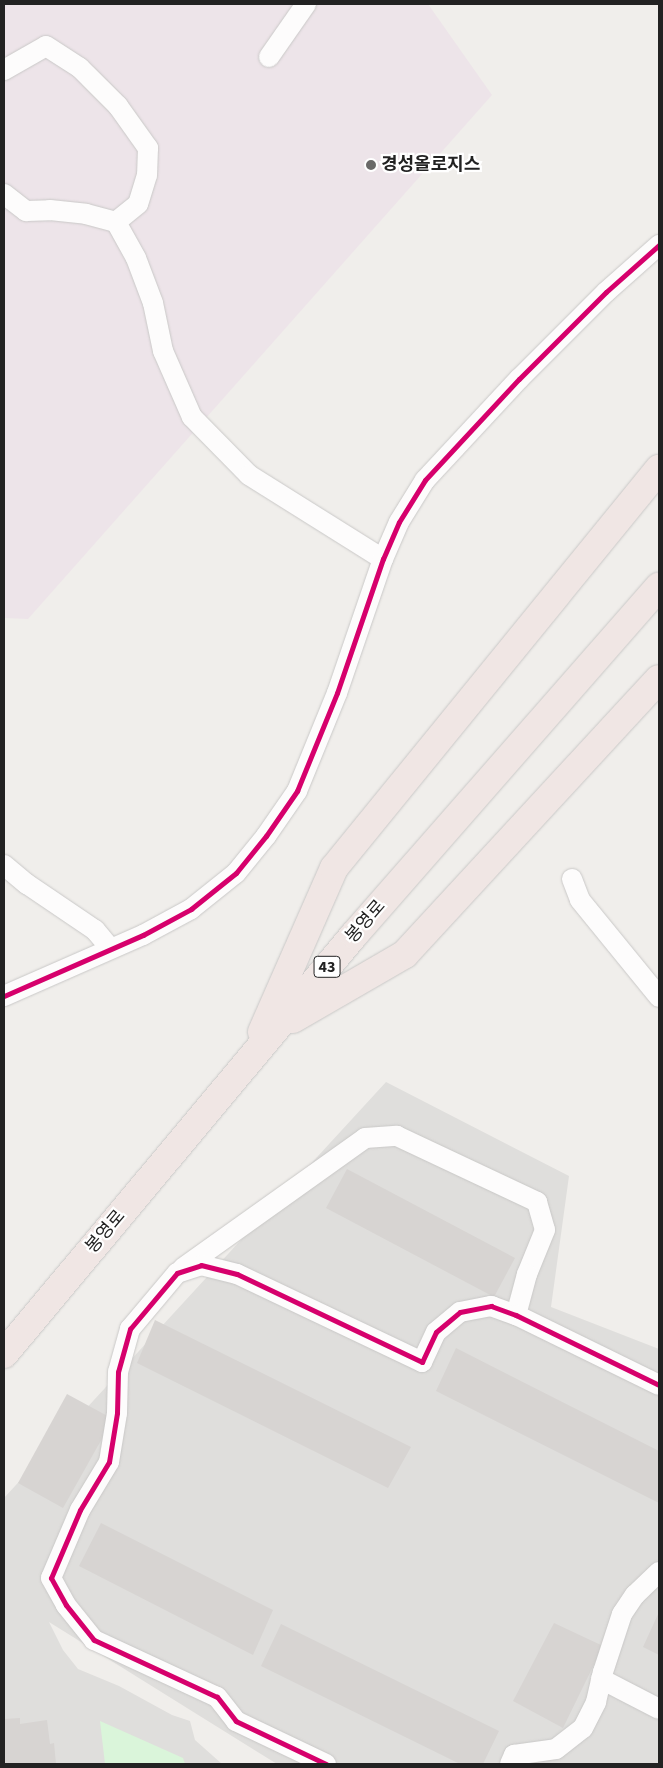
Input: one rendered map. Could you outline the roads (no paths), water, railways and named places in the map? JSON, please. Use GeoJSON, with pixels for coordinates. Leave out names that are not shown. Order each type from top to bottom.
{"type":"FeatureCollection","features":[{"type":"Feature","properties":{"kind":"highway"},"geometry":{"type":"LineString","coordinates":[[249,1062],[334,868],[659,469]]}},
{"type":"Feature","properties":{"kind":"highway","name":"봉영로"},"geometry":{"type":"LineString","coordinates":[[4,1354],[361,928],[659,587]]}},
{"type":"Feature","properties":{"kind":"highway"},"geometry":{"type":"LineString","coordinates":[[276,1029],[406,954],[659,680]]}},
{"type":"Feature","properties":{"kind":"street"},"geometry":{"type":"LineString","coordinates":[[269,57],[306,4]]}},
{"type":"Feature","properties":{"kind":"street"},"geometry":{"type":"LineString","coordinates":[[4,70],[46,46],[80,68],[118,106],[148,148],[147,175],[138,204],[116,222]]}},
{"type":"Feature","properties":{"kind":"street"},"geometry":{"type":"LineString","coordinates":[[4,194],[26,211],[50,210],[86,214],[116,222],[136,258],[153,303],[163,351],[192,418],[250,474],[383,559]]}},
{"type":"Feature","properties":{"kind":"street"},"geometry":{"type":"LineString","coordinates":[[4,996],[143,935],[191,909],[236,873],[266,836],[297,791],[337,693],[383,559],[399,522],[425,480],[526,372],[606,292],[659,244]]}},
{"type":"Feature","properties":{"kind":"street"},"geometry":{"type":"LineString","coordinates":[[4,865],[27,884],[96,930],[110,948]]}},
{"type":"Feature","properties":{"kind":"street"},"geometry":{"type":"LineString","coordinates":[[572,879],[580,900],[659,997]]}},
{"type":"Feature","properties":{"kind":"street"},"geometry":{"type":"LineString","coordinates":[[326,1764],[236,1721],[217,1697],[94,1640],[66,1606],[51,1578],[80,1510],[109,1462],[116,1413],[118,1372],[130,1329],[177,1273],[201,1254],[365,1138],[397,1136],[537,1202],[545,1230],[527,1274],[516,1315]]}},
{"type":"Feature","properties":{"kind":"street"},"geometry":{"type":"LineString","coordinates":[[177,1273],[201,1265],[237,1274],[422,1362],[436,1332],[460,1312],[491,1306],[516,1315],[659,1384]]}},
{"type":"Feature","properties":{"kind":"street"},"geometry":{"type":"LineString","coordinates":[[510,1764],[514,1755],[556,1749],[583,1728],[596,1702],[601,1679],[622,1614],[634,1595],[659,1572]]}},
{"type":"Feature","properties":{"kind":"street"},"geometry":{"type":"LineString","coordinates":[[601,1679],[659,1709]]}},
{"type":"Feature","properties":{"kind":"place","name":"경성올로지스"},"geometry":{"type":"Point","coordinates":[371,165]}}]}
